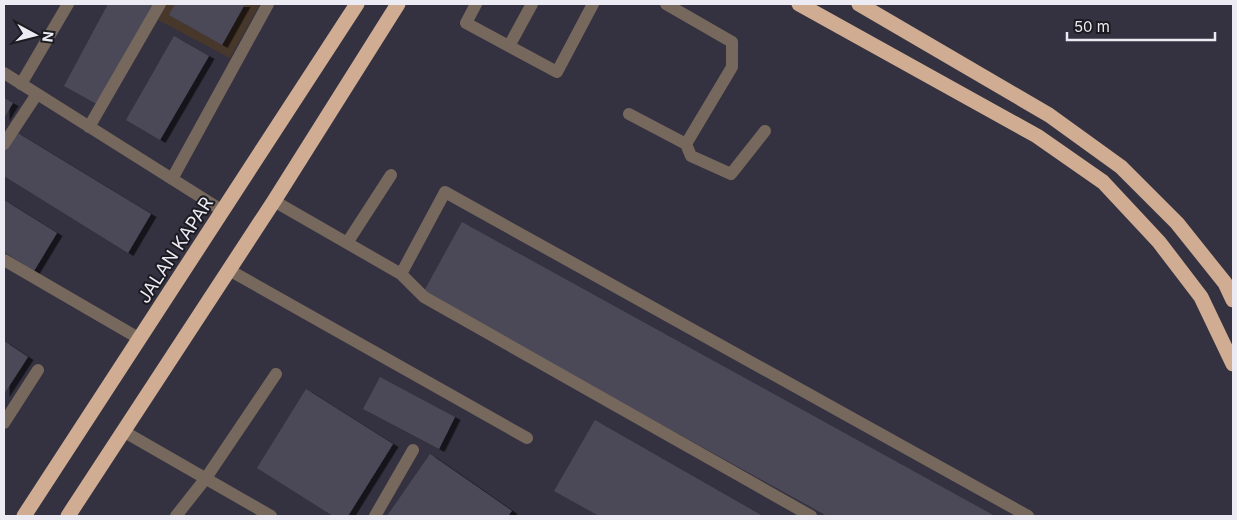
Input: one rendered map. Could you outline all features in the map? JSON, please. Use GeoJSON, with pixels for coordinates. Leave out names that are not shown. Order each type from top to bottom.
{"type":"FeatureCollection","features":[{"type":"Feature","properties":{"kind":"highway","name":"JALAN KAPAR"},"geometry":{"type":"LineString","coordinates":[[24,516],[358,4]]}},
{"type":"Feature","properties":{"kind":"highway"},"geometry":{"type":"LineString","coordinates":[[68,516],[274,201],[398,4]]}},
{"type":"Feature","properties":{"kind":"highway"},"geometry":{"type":"LineString","coordinates":[[799,4],[1037,136],[1104,182],[1159,242],[1201,297],[1233,364]]}},
{"type":"Feature","properties":{"kind":"highway"},"geometry":{"type":"LineString","coordinates":[[859,4],[1049,115],[1122,167],[1176,223],[1225,283],[1233,300]]}},
{"type":"Feature","properties":{"kind":"street"},"geometry":{"type":"LineString","coordinates":[[21,84],[68,4]]}},
{"type":"Feature","properties":{"kind":"street"},"geometry":{"type":"LineString","coordinates":[[89,127],[160,4]]}},
{"type":"Feature","properties":{"kind":"street"},"geometry":{"type":"LineString","coordinates":[[172,179],[268,4]]}},
{"type":"Feature","properties":{"kind":"street"},"geometry":{"type":"LineString","coordinates":[[476,4],[466,23],[557,72],[593,4]]}},
{"type":"Feature","properties":{"kind":"street"},"geometry":{"type":"LineString","coordinates":[[509,46],[532,4]]}},
{"type":"Feature","properties":{"kind":"street"},"geometry":{"type":"LineString","coordinates":[[666,4],[732,42],[732,67],[686,144]]}},
{"type":"Feature","properties":{"kind":"street"},"geometry":{"type":"LineString","coordinates":[[4,73],[223,211]]}},
{"type":"Feature","properties":{"kind":"street"},"geometry":{"type":"LineString","coordinates":[[4,144],[37,94]]}},
{"type":"Feature","properties":{"kind":"street"},"geometry":{"type":"LineString","coordinates":[[629,114],[686,144],[691,156],[731,174],[765,131]]}},
{"type":"Feature","properties":{"kind":"street"},"geometry":{"type":"LineString","coordinates":[[347,243],[390,175]]}},
{"type":"Feature","properties":{"kind":"street"},"geometry":{"type":"LineString","coordinates":[[401,274],[446,192],[1028,516]]}},
{"type":"Feature","properties":{"kind":"street"},"geometry":{"type":"LineString","coordinates":[[274,201],[401,274],[424,297],[811,516]]}},
{"type":"Feature","properties":{"kind":"street"},"geometry":{"type":"LineString","coordinates":[[4,260],[140,339]]}},
{"type":"Feature","properties":{"kind":"street"},"geometry":{"type":"LineString","coordinates":[[229,270],[527,438]]}},
{"type":"Feature","properties":{"kind":"street"},"geometry":{"type":"LineString","coordinates":[[4,424],[38,370]]}},
{"type":"Feature","properties":{"kind":"street"},"geometry":{"type":"LineString","coordinates":[[176,516],[206,478],[276,374]]}},
{"type":"Feature","properties":{"kind":"street"},"geometry":{"type":"LineString","coordinates":[[123,431],[271,516]]}},
{"type":"Feature","properties":{"kind":"street"},"geometry":{"type":"LineString","coordinates":[[374,516],[413,450]]}},
{"type":"Feature","properties":{"kind":"shaded area"},"geometry":{"type":"Polygon","coordinates":[[[167,4],[260,4],[230,58],[158,20],[167,4]]]}},
{"type":"Feature","properties":{"kind":"building"},"geometry":{"type":"Polygon","coordinates":[[[108,4],[155,4],[100,106],[64,86],[108,4]]]}},
{"type":"Feature","properties":{"kind":"building"},"geometry":{"type":"Polygon","coordinates":[[[175,4],[245,4],[222,45],[169,15],[175,4]]]}},
{"type":"Feature","properties":{"kind":"building"},"geometry":{"type":"Polygon","coordinates":[[[174,36],[209,56],[160,140],[126,120],[174,36]]]}},
{"type":"Feature","properties":{"kind":"building"},"geometry":{"type":"Polygon","coordinates":[[[4,98],[13,103],[4,118],[4,98]]]}},
{"type":"Feature","properties":{"kind":"building"},"geometry":{"type":"Polygon","coordinates":[[[16,132],[151,214],[128,253],[4,176],[4,152],[16,132]]]}},
{"type":"Feature","properties":{"kind":"building"},"geometry":{"type":"Polygon","coordinates":[[[4,200],[57,233],[34,271],[4,252],[4,200]]]}},
{"type":"Feature","properties":{"kind":"building"},"geometry":{"type":"Polygon","coordinates":[[[462,222],[995,516],[827,516],[423,293],[462,222]]]}},
{"type":"Feature","properties":{"kind":"building"},"geometry":{"type":"Polygon","coordinates":[[[4,341],[28,357],[4,394],[4,341]]]}},
{"type":"Feature","properties":{"kind":"building"},"geometry":{"type":"Polygon","coordinates":[[[380,377],[455,417],[439,449],[363,409],[380,377]]]}},
{"type":"Feature","properties":{"kind":"building"},"geometry":{"type":"Polygon","coordinates":[[[306,389],[393,444],[348,516],[333,516],[257,468],[306,389]]]}},
{"type":"Feature","properties":{"kind":"building"},"geometry":{"type":"Polygon","coordinates":[[[595,420],[763,516],[599,516],[554,491],[595,420]]]}},
{"type":"Feature","properties":{"kind":"building"},"geometry":{"type":"Polygon","coordinates":[[[430,454],[512,511],[508,516],[387,516],[430,454]]]}}]}
